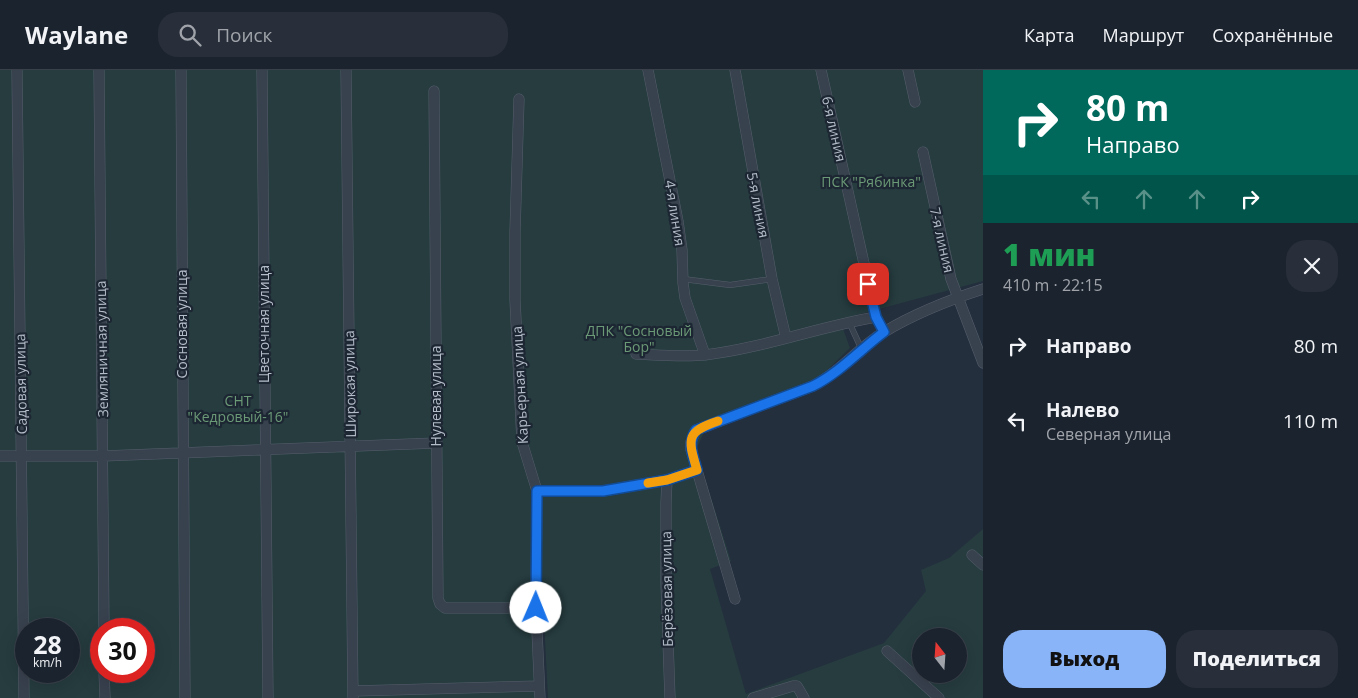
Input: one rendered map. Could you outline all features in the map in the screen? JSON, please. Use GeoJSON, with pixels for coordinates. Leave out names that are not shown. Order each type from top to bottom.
{"type":"FeatureCollection","features":[{"type":"Feature","properties":{"kind":"street","name":"Садовая улица"},"geometry":{"type":"LineString","coordinates":[[17,70],[24,698]]}},
{"type":"Feature","properties":{"kind":"street","name":"Земляничная улица"},"geometry":{"type":"LineString","coordinates":[[99,70],[104,618]]}},
{"type":"Feature","properties":{"kind":"street","name":"Сосновая улица"},"geometry":{"type":"LineString","coordinates":[[181,70],[184,698]]}},
{"type":"Feature","properties":{"kind":"street","name":"Цветочная улица"},"geometry":{"type":"LineString","coordinates":[[262,70],[268,698]]}},
{"type":"Feature","properties":{"kind":"street","name":"Широкая улица"},"geometry":{"type":"LineString","coordinates":[[346,70],[353,694]]}},
{"type":"Feature","properties":{"kind":"street","name":"4-я линия"},"geometry":{"type":"LineString","coordinates":[[648,70],[678,221],[685,298],[705,355]]}},
{"type":"Feature","properties":{"kind":"street","name":"5-я линия"},"geometry":{"type":"LineString","coordinates":[[735,70],[772,278],[786,338]]}},
{"type":"Feature","properties":{"kind":"street","name":"6-я линия"},"geometry":{"type":"LineString","coordinates":[[820,70],[876,317],[884,332]]}},
{"type":"Feature","properties":{"kind":"street"},"geometry":{"type":"LineString","coordinates":[[908,70],[915,102]]}},
{"type":"Feature","properties":{"kind":"street","name":"Нулевая улица"},"geometry":{"type":"LineString","coordinates":[[434,91],[438,598],[440,604],[445,608],[536,608]]}},
{"type":"Feature","properties":{"kind":"street","name":"Карьерная улица"},"geometry":{"type":"LineString","coordinates":[[519,99],[515,232],[516,300],[522,442],[537,491],[536,608],[540,698]]}},
{"type":"Feature","properties":{"kind":"street","name":"7-я линия"},"geometry":{"type":"LineString","coordinates":[[922,152],[951,279],[983,363]]}},
{"type":"Feature","properties":{"kind":"street"},"geometry":{"type":"LineString","coordinates":[[734,599],[691,450],[691,442],[696,430],[813,386],[825,380],[884,332],[983,288]]}},
{"type":"Feature","properties":{"kind":"street"},"geometry":{"type":"LineString","coordinates":[[636,354],[705,355],[752,347],[876,317]]}},
{"type":"Feature","properties":{"kind":"street"},"geometry":{"type":"LineString","coordinates":[[0,456],[103,456],[436,443]]}},
{"type":"Feature","properties":{"kind":"street"},"geometry":{"type":"LineString","coordinates":[[537,491],[603,491],[667,480],[697,470]]}},
{"type":"Feature","properties":{"kind":"street","name":"Берёзовая улица"},"geometry":{"type":"LineString","coordinates":[[667,480],[666,563],[670,698]]}},
{"type":"Feature","properties":{"kind":"street"},"geometry":{"type":"LineString","coordinates":[[972,556],[983,565]]}},
{"type":"Feature","properties":{"kind":"street"},"geometry":{"type":"LineString","coordinates":[[887,651],[939,698]]}},
{"type":"Feature","properties":{"kind":"street"},"geometry":{"type":"LineString","coordinates":[[104,683],[104,698]]}},
{"type":"Feature","properties":{"kind":"street"},"geometry":{"type":"LineString","coordinates":[[353,694],[539,686]]}},
{"type":"Feature","properties":{"kind":"street"},"geometry":{"type":"LineString","coordinates":[[753,698],[792,686],[797,686],[804,698]]}},
{"type":"Feature","properties":{"kind":"lane"},"geometry":{"type":"LineString","coordinates":[[682,279],[730,285],[772,278]]}},
{"type":"Feature","properties":{"kind":"lane"},"geometry":{"type":"LineString","coordinates":[[849,322],[862,349]]}},
{"type":"Feature","properties":{"kind":"green space"},"geometry":{"type":"Polygon","coordinates":[[[0,70],[983,70],[983,281],[790,333],[777,278],[783,342],[842,326],[850,348],[821,376],[786,393],[787,401],[705,430],[696,450],[731,561],[710,569],[746,694],[884,643],[926,591],[921,570],[949,558],[983,529],[983,698],[548,698],[543,601],[530,603],[537,698],[0,698],[0,70]]]}},
{"type":"Feature","properties":{"kind":"slow traffic"},"geometry":{"type":"LineString","coordinates":[[648,483],[667,480],[697,470],[691,450],[693,436],[696,430],[702,426],[718,421]]}},
{"type":"Feature","properties":{"kind":"route"},"geometry":{"type":"LineString","coordinates":[[536,608],[537,491],[603,491],[667,480],[697,470],[691,450],[691,442],[696,430],[702,426],[795,394],[825,380],[884,332],[876,317],[868,284]]}},
{"type":"Feature","properties":{"kind":"park label","name":"ПСК \"Рябинка\""},"geometry":{"type":"Point","coordinates":[871,182]}},
{"type":"Feature","properties":{"kind":"park label","name":"ДПК \"Сосновый Бор\""},"geometry":{"type":"Point","coordinates":[639,340]}},
{"type":"Feature","properties":{"kind":"park label","name":"СНТ \"Кедровый-16\""},"geometry":{"type":"Point","coordinates":[238,410]}}]}
